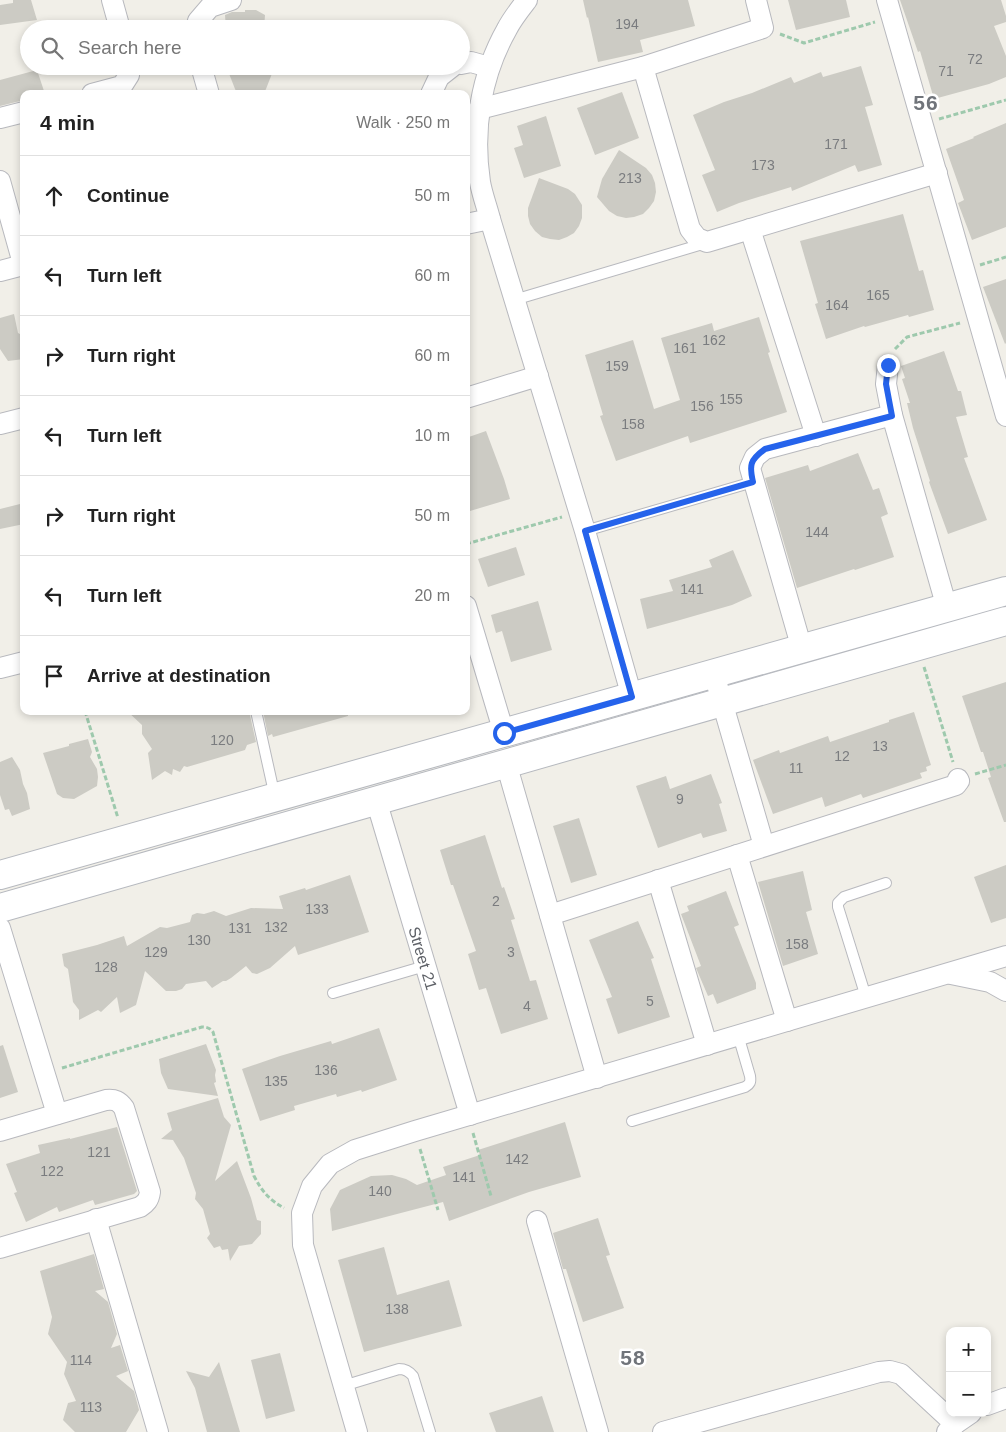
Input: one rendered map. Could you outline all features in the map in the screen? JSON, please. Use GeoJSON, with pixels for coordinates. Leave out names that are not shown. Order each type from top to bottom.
{"type":"FeatureCollection","features":[{"type":"Feature","properties":{"kind":"street"},"geometry":{"type":"LineString","coordinates":[[112,0],[118,20]]}},
{"type":"Feature","properties":{"kind":"street"},"geometry":{"type":"LineString","coordinates":[[198,20],[210,7],[231,0]]}},
{"type":"Feature","properties":{"kind":"street"},"geometry":{"type":"LineString","coordinates":[[527,0],[507,28],[489,66],[479,109],[477,146],[480,183],[582,522],[632,697]]}},
{"type":"Feature","properties":{"kind":"street"},"geometry":{"type":"LineString","coordinates":[[479,109],[643,66],[763,28],[756,0]]}},
{"type":"Feature","properties":{"kind":"street"},"geometry":{"type":"LineString","coordinates":[[889,9],[1006,416]]}},
{"type":"Feature","properties":{"kind":"street"},"geometry":{"type":"LineString","coordinates":[[470,62],[489,66]]}},
{"type":"Feature","properties":{"kind":"street"},"geometry":{"type":"LineString","coordinates":[[643,66],[690,229],[697,238],[707,242],[937,173]]}},
{"type":"Feature","properties":{"kind":"street"},"geometry":{"type":"LineString","coordinates":[[107,90],[122,86],[129,75]]}},
{"type":"Feature","properties":{"kind":"street"},"geometry":{"type":"LineString","coordinates":[[204,75],[208,90]]}},
{"type":"Feature","properties":{"kind":"street"},"geometry":{"type":"LineString","coordinates":[[433,90],[442,75]]}},
{"type":"Feature","properties":{"kind":"street"},"geometry":{"type":"LineString","coordinates":[[0,118],[20,113]]}},
{"type":"Feature","properties":{"kind":"street"},"geometry":{"type":"LineString","coordinates":[[0,181],[20,255]]}},
{"type":"Feature","properties":{"kind":"street"},"geometry":{"type":"LineString","coordinates":[[470,223],[490,219]]}},
{"type":"Feature","properties":{"kind":"street"},"geometry":{"type":"LineString","coordinates":[[750,229],[816,436]]}},
{"type":"Feature","properties":{"kind":"street"},"geometry":{"type":"LineString","coordinates":[[0,271],[20,267]]}},
{"type":"Feature","properties":{"kind":"street"},"geometry":{"type":"LineString","coordinates":[[888,365],[886,384],[892,416],[947,608]]}},
{"type":"Feature","properties":{"kind":"street"},"geometry":{"type":"LineString","coordinates":[[470,397],[538,376]]}},
{"type":"Feature","properties":{"kind":"street"},"geometry":{"type":"LineString","coordinates":[[802,649],[750,468],[755,457],[765,449],[892,416]]}},
{"type":"Feature","properties":{"kind":"street"},"geometry":{"type":"LineString","coordinates":[[0,424],[20,419]]}},
{"type":"Feature","properties":{"kind":"street"},"geometry":{"type":"LineString","coordinates":[[0,875],[1006,591]]}},
{"type":"Feature","properties":{"kind":"street"},"geometry":{"type":"LineString","coordinates":[[470,618],[510,736],[510,746],[515,756],[504,764],[489,764],[488,752],[477,740]]}},
{"type":"Feature","properties":{"kind":"street"},"geometry":{"type":"LineString","coordinates":[[0,908],[1006,621]]}},
{"type":"Feature","properties":{"kind":"street"},"geometry":{"type":"LineString","coordinates":[[0,668],[20,663]]}},
{"type":"Feature","properties":{"kind":"street"},"geometry":{"type":"LineString","coordinates":[[714,674],[764,846]]}},
{"type":"Feature","properties":{"kind":"street"},"geometry":{"type":"LineString","coordinates":[[504,764],[597,1078]]}},
{"type":"Feature","properties":{"kind":"street"},"geometry":{"type":"LineString","coordinates":[[550,915],[956,785],[958,779]]}},
{"type":"Feature","properties":{"kind":"street","name":"Street 21"},"geometry":{"type":"LineString","coordinates":[[376,800],[469,1116]]}},
{"type":"Feature","properties":{"kind":"street"},"geometry":{"type":"LineString","coordinates":[[737,855],[787,1021]]}},
{"type":"Feature","properties":{"kind":"street"},"geometry":{"type":"LineString","coordinates":[[658,880],[707,1045]]}},
{"type":"Feature","properties":{"kind":"street"},"geometry":{"type":"LineString","coordinates":[[0,928],[56,1114]]}},
{"type":"Feature","properties":{"kind":"street"},"geometry":{"type":"LineString","coordinates":[[357,1432],[303,1245],[302,1214],[312,1186],[330,1164],[355,1150],[415,1131],[1006,956]]}},
{"type":"Feature","properties":{"kind":"street"},"geometry":{"type":"LineString","coordinates":[[947,974],[990,982],[1006,991]]}},
{"type":"Feature","properties":{"kind":"street"},"geometry":{"type":"LineString","coordinates":[[0,1131],[113,1099],[120,1102],[124,1108],[150,1192],[149,1198],[140,1207],[0,1248]]}},
{"type":"Feature","properties":{"kind":"street"},"geometry":{"type":"LineString","coordinates":[[96,1220],[158,1432]]}},
{"type":"Feature","properties":{"kind":"street"},"geometry":{"type":"LineString","coordinates":[[537,1221],[598,1432]]}},
{"type":"Feature","properties":{"kind":"street"},"geometry":{"type":"LineString","coordinates":[[663,1432],[879,1372],[890,1371],[901,1374],[958,1423]]}},
{"type":"Feature","properties":{"kind":"street"},"geometry":{"type":"LineString","coordinates":[[991,1404],[1006,1398]]}},
{"type":"Feature","properties":{"kind":"lane"},"geometry":{"type":"LineString","coordinates":[[514,300],[707,242]]}},
{"type":"Feature","properties":{"kind":"lane"},"geometry":{"type":"LineString","coordinates":[[582,522],[753,482]]}},
{"type":"Feature","properties":{"kind":"lane"},"geometry":{"type":"LineString","coordinates":[[257,715],[275,798]]}},
{"type":"Feature","properties":{"kind":"lane"},"geometry":{"type":"LineString","coordinates":[[866,997],[838,903],[844,897],[886,883]]}},
{"type":"Feature","properties":{"kind":"lane"},"geometry":{"type":"LineString","coordinates":[[333,994],[425,966]]}},
{"type":"Feature","properties":{"kind":"lane"},"geometry":{"type":"LineString","coordinates":[[632,1121],[749,1085],[751,1081],[750,1076],[738,1035]]}},
{"type":"Feature","properties":{"kind":"lane"},"geometry":{"type":"LineString","coordinates":[[344,1386],[399,1369],[409,1371],[413,1376],[430,1432]]}},
{"type":"Feature","properties":{"kind":"path"},"geometry":{"type":"LineString","coordinates":[[763,28],[804,43],[889,9]]}},
{"type":"Feature","properties":{"kind":"path"},"geometry":{"type":"LineString","coordinates":[[922,124],[1006,100]]}},
{"type":"Feature","properties":{"kind":"path"},"geometry":{"type":"LineString","coordinates":[[964,270],[1006,257]]}},
{"type":"Feature","properties":{"kind":"path"},"geometry":{"type":"LineString","coordinates":[[888,365],[893,350],[907,337],[978,318]]}},
{"type":"Feature","properties":{"kind":"path"},"geometry":{"type":"LineString","coordinates":[[470,543],[582,522]]}},
{"type":"Feature","properties":{"kind":"path"},"geometry":{"type":"LineString","coordinates":[[918,645],[958,779],[1006,765]]}},
{"type":"Feature","properties":{"kind":"path"},"geometry":{"type":"LineString","coordinates":[[86,715],[125,840]]}},
{"type":"Feature","properties":{"kind":"path"},"geometry":{"type":"LineString","coordinates":[[44,1073],[202,1027],[210,1028],[213,1032],[254,1176],[262,1190],[273,1202],[286,1210],[302,1214]]}},
{"type":"Feature","properties":{"kind":"path"},"geometry":{"type":"LineString","coordinates":[[469,1116],[491,1196]]}},
{"type":"Feature","properties":{"kind":"path"},"geometry":{"type":"LineString","coordinates":[[415,1131],[438,1210]]}},
{"type":"Feature","properties":{"kind":"building"},"geometry":{"type":"Polygon","coordinates":[[[13,0],[31,0],[37,20],[20,20],[20,22],[0,25],[0,5],[13,3],[13,0]]]}},
{"type":"Feature","properties":{"kind":"building"},"geometry":{"type":"Polygon","coordinates":[[[583,0],[688,0],[695,26],[640,40],[643,52],[598,62],[583,0]]]}},
{"type":"Feature","properties":{"kind":"building"},"geometry":{"type":"Polygon","coordinates":[[[788,0],[846,0],[850,17],[796,30],[788,0]]]}},
{"type":"Feature","properties":{"kind":"building"},"geometry":{"type":"Polygon","coordinates":[[[900,0],[1001,0],[1006,22],[994,26],[1006,56],[1006,77],[989,84],[934,99],[920,51],[918,52],[900,0]]]}},
{"type":"Feature","properties":{"kind":"building"},"geometry":{"type":"Polygon","coordinates":[[[245,10],[256,10],[265,15],[265,20],[225,20],[225,15],[232,12],[245,12],[245,10]]]}},
{"type":"Feature","properties":{"kind":"building"},"geometry":{"type":"Polygon","coordinates":[[[861,66],[873,105],[865,107],[882,165],[858,172],[855,165],[792,191],[791,187],[717,212],[702,175],[715,170],[693,115],[791,77],[794,83],[821,72],[823,77],[861,66]]]}},
{"type":"Feature","properties":{"kind":"building"},"geometry":{"type":"Polygon","coordinates":[[[20,75],[39,75],[44,90],[20,90],[20,101],[0,106],[0,80],[20,75]]]}},
{"type":"Feature","properties":{"kind":"building"},"geometry":{"type":"Polygon","coordinates":[[[230,75],[271,75],[266,90],[235,90],[230,75]]]}},
{"type":"Feature","properties":{"kind":"building"},"geometry":{"type":"Polygon","coordinates":[[[622,92],[639,138],[595,155],[577,108],[622,92]]]}},
{"type":"Feature","properties":{"kind":"building"},"geometry":{"type":"Polygon","coordinates":[[[546,116],[561,166],[524,178],[514,148],[523,145],[517,126],[546,116]]]}},
{"type":"Feature","properties":{"kind":"building"},"geometry":{"type":"Polygon","coordinates":[[[1006,123],[1006,227],[972,240],[958,203],[964,200],[946,149],[1006,123]]]}},
{"type":"Feature","properties":{"kind":"building"},"geometry":{"type":"Polygon","coordinates":[[[619,150],[646,168],[652,175],[655,183],[654,201],[643,214],[634,217],[617,216],[609,211],[597,197],[602,179],[619,150]]]}},
{"type":"Feature","properties":{"kind":"building"},"geometry":{"type":"Polygon","coordinates":[[[539,178],[568,189],[575,194],[582,205],[582,218],[579,226],[574,233],[567,237],[559,240],[542,237],[530,224],[528,208],[539,178]]]}},
{"type":"Feature","properties":{"kind":"building"},"geometry":{"type":"Polygon","coordinates":[[[903,214],[919,271],[923,270],[934,310],[864,326],[826,339],[815,304],[818,303],[800,241],[903,214]]]}},
{"type":"Feature","properties":{"kind":"building"},"geometry":{"type":"Polygon","coordinates":[[[1006,279],[1006,343],[1005,344],[983,287],[1006,279]]]}},
{"type":"Feature","properties":{"kind":"building"},"geometry":{"type":"Polygon","coordinates":[[[14,314],[18,333],[20,334],[20,360],[8,361],[0,349],[0,318],[14,314]]]}},
{"type":"Feature","properties":{"kind":"building"},"geometry":{"type":"Polygon","coordinates":[[[759,317],[770,352],[768,353],[787,412],[690,443],[688,436],[616,461],[600,416],[603,415],[585,355],[633,340],[654,409],[680,400],[661,338],[712,323],[714,331],[759,317]]]}},
{"type":"Feature","properties":{"kind":"building"},"geometry":{"type":"Polygon","coordinates":[[[944,351],[958,391],[961,391],[967,415],[956,417],[968,457],[964,458],[987,520],[948,534],[929,482],[913,428],[907,403],[910,403],[902,379],[905,378],[901,366],[944,351]]]}},
{"type":"Feature","properties":{"kind":"building"},"geometry":{"type":"Polygon","coordinates":[[[486,431],[510,499],[470,511],[470,437],[486,431]]]}},
{"type":"Feature","properties":{"kind":"building"},"geometry":{"type":"Polygon","coordinates":[[[858,453],[873,490],[879,488],[888,514],[881,517],[894,557],[797,588],[765,478],[808,465],[810,471],[858,453]]]}},
{"type":"Feature","properties":{"kind":"building"},"geometry":{"type":"Polygon","coordinates":[[[20,504],[20,525],[0,529],[0,509],[20,504]]]}},
{"type":"Feature","properties":{"kind":"building"},"geometry":{"type":"Polygon","coordinates":[[[516,547],[525,575],[488,587],[478,559],[516,547]]]}},
{"type":"Feature","properties":{"kind":"building"},"geometry":{"type":"Polygon","coordinates":[[[733,550],[752,596],[732,605],[647,629],[640,599],[673,591],[669,580],[712,567],[709,560],[733,550]]]}},
{"type":"Feature","properties":{"kind":"building"},"geometry":{"type":"Polygon","coordinates":[[[538,601],[552,650],[511,662],[502,631],[496,633],[491,615],[538,601]]]}},
{"type":"Feature","properties":{"kind":"building"},"geometry":{"type":"Polygon","coordinates":[[[1006,682],[1006,822],[1004,822],[988,778],[991,777],[983,752],[981,752],[962,696],[1006,682]]]}},
{"type":"Feature","properties":{"kind":"building"},"geometry":{"type":"Polygon","coordinates":[[[914,712],[931,765],[926,767],[927,771],[920,773],[922,778],[863,798],[861,794],[825,807],[822,797],[773,814],[753,760],[779,750],[780,753],[828,736],[830,742],[914,712]]]}},
{"type":"Feature","properties":{"kind":"building"},"geometry":{"type":"Polygon","coordinates":[[[131,715],[250,715],[256,742],[247,745],[245,750],[187,767],[184,766],[180,772],[173,769],[172,775],[165,771],[152,780],[148,753],[152,749],[142,734],[142,725],[131,715]]]}},
{"type":"Feature","properties":{"kind":"building"},"geometry":{"type":"Polygon","coordinates":[[[264,715],[348,715],[273,737],[272,734],[268,736],[264,715]]]}},
{"type":"Feature","properties":{"kind":"building"},"geometry":{"type":"Polygon","coordinates":[[[88,739],[92,752],[90,757],[97,769],[97,786],[74,799],[63,798],[57,794],[43,753],[88,739]]]}},
{"type":"Feature","properties":{"kind":"building"},"geometry":{"type":"Polygon","coordinates":[[[12,757],[20,770],[30,809],[12,816],[9,809],[5,810],[0,795],[0,762],[12,757]]]}},
{"type":"Feature","properties":{"kind":"building"},"geometry":{"type":"Polygon","coordinates":[[[711,774],[722,803],[719,804],[727,831],[703,838],[701,833],[658,848],[636,786],[666,776],[670,789],[711,774]]]}},
{"type":"Feature","properties":{"kind":"building"},"geometry":{"type":"Polygon","coordinates":[[[579,818],[597,875],[571,883],[553,826],[579,818]]]}},
{"type":"Feature","properties":{"kind":"building"},"geometry":{"type":"Polygon","coordinates":[[[485,835],[502,888],[504,887],[515,919],[511,920],[530,981],[536,980],[548,1019],[501,1034],[486,988],[479,990],[468,954],[476,951],[440,850],[485,835]]]}},
{"type":"Feature","properties":{"kind":"building"},"geometry":{"type":"Polygon","coordinates":[[[1006,865],[1006,918],[991,923],[974,877],[1006,865]]]}},
{"type":"Feature","properties":{"kind":"building"},"geometry":{"type":"Polygon","coordinates":[[[803,871],[812,910],[806,912],[818,954],[783,966],[758,882],[803,871]]]}},
{"type":"Feature","properties":{"kind":"building"},"geometry":{"type":"Polygon","coordinates":[[[350,875],[369,932],[298,955],[295,946],[270,968],[257,974],[252,973],[246,966],[231,978],[212,988],[206,981],[186,984],[182,989],[176,991],[166,991],[145,971],[136,1005],[120,1013],[117,997],[101,1012],[98,1010],[79,1020],[79,1010],[73,1002],[68,969],[64,966],[62,954],[124,936],[127,946],[160,927],[167,928],[190,922],[192,915],[197,913],[204,914],[214,911],[226,916],[251,908],[283,909],[279,896],[305,888],[306,890],[350,875]]]}},
{"type":"Feature","properties":{"kind":"building"},"geometry":{"type":"Polygon","coordinates":[[[726,891],[739,925],[734,927],[756,983],[756,989],[717,1004],[713,994],[708,996],[696,968],[701,966],[681,914],[689,911],[687,906],[726,891]]]}},
{"type":"Feature","properties":{"kind":"building"},"geometry":{"type":"Polygon","coordinates":[[[638,921],[654,958],[651,959],[670,1017],[618,1034],[606,999],[612,997],[589,940],[638,921]]]}},
{"type":"Feature","properties":{"kind":"building"},"geometry":{"type":"Polygon","coordinates":[[[379,1028],[397,1080],[362,1092],[361,1090],[337,1097],[336,1094],[294,1106],[295,1110],[260,1121],[242,1069],[331,1041],[332,1044],[379,1028]]]}},
{"type":"Feature","properties":{"kind":"building"},"geometry":{"type":"Polygon","coordinates":[[[206,1044],[216,1070],[216,1082],[214,1083],[218,1096],[168,1089],[161,1073],[159,1059],[206,1044]]]}},
{"type":"Feature","properties":{"kind":"building"},"geometry":{"type":"Polygon","coordinates":[[[3,1045],[18,1092],[0,1098],[0,1046],[3,1045]]]}},
{"type":"Feature","properties":{"kind":"building"},"geometry":{"type":"Polygon","coordinates":[[[218,1098],[224,1117],[231,1125],[215,1181],[237,1161],[257,1220],[261,1221],[261,1234],[252,1244],[239,1246],[230,1261],[228,1249],[222,1250],[220,1246],[214,1248],[207,1238],[210,1234],[203,1209],[195,1199],[196,1193],[184,1158],[173,1140],[161,1139],[172,1130],[167,1113],[218,1098]]]}},
{"type":"Feature","properties":{"kind":"building"},"geometry":{"type":"Polygon","coordinates":[[[565,1122],[581,1177],[529,1192],[449,1221],[443,1202],[332,1231],[330,1209],[340,1190],[371,1176],[392,1175],[417,1185],[446,1175],[443,1167],[480,1155],[478,1150],[565,1122]]]}},
{"type":"Feature","properties":{"kind":"building"},"geometry":{"type":"Polygon","coordinates":[[[117,1127],[137,1191],[134,1194],[95,1205],[93,1200],[59,1212],[57,1207],[26,1222],[14,1193],[17,1192],[6,1164],[40,1153],[38,1145],[117,1127]]]}},
{"type":"Feature","properties":{"kind":"building"},"geometry":{"type":"Polygon","coordinates":[[[598,1218],[610,1255],[606,1256],[624,1308],[583,1322],[566,1269],[563,1269],[553,1233],[598,1218]]]}},
{"type":"Feature","properties":{"kind":"building"},"geometry":{"type":"Polygon","coordinates":[[[384,1247],[397,1295],[449,1280],[462,1326],[364,1352],[338,1260],[384,1247]]]}},
{"type":"Feature","properties":{"kind":"building"},"geometry":{"type":"Polygon","coordinates":[[[94,1254],[104,1289],[95,1291],[108,1302],[117,1334],[111,1348],[120,1345],[128,1371],[116,1376],[134,1391],[139,1410],[126,1432],[75,1432],[63,1420],[68,1403],[76,1401],[64,1374],[67,1362],[48,1334],[52,1317],[40,1271],[94,1254]]]}},
{"type":"Feature","properties":{"kind":"building"},"geometry":{"type":"Polygon","coordinates":[[[280,1353],[295,1411],[266,1419],[251,1360],[280,1353]]]}},
{"type":"Feature","properties":{"kind":"building"},"geometry":{"type":"Polygon","coordinates":[[[219,1362],[240,1432],[207,1432],[195,1388],[186,1371],[209,1377],[219,1362]]]}},
{"type":"Feature","properties":{"kind":"building"},"geometry":{"type":"Polygon","coordinates":[[[542,1396],[554,1432],[496,1432],[489,1413],[542,1396]]]}},
{"type":"Feature","properties":{"kind":"district","name":"56"},"geometry":{"type":"Point","coordinates":[926,103]}},
{"type":"Feature","properties":{"kind":"district","name":"58"},"geometry":{"type":"Point","coordinates":[633,1358]}},
{"type":"Feature","properties":{"kind":"route"},"geometry":{"type":"LineString","coordinates":[[504,733],[632,697],[585,531],[753,482],[750,468],[755,457],[765,449],[892,416],[886,384],[888,365]]}}]}
